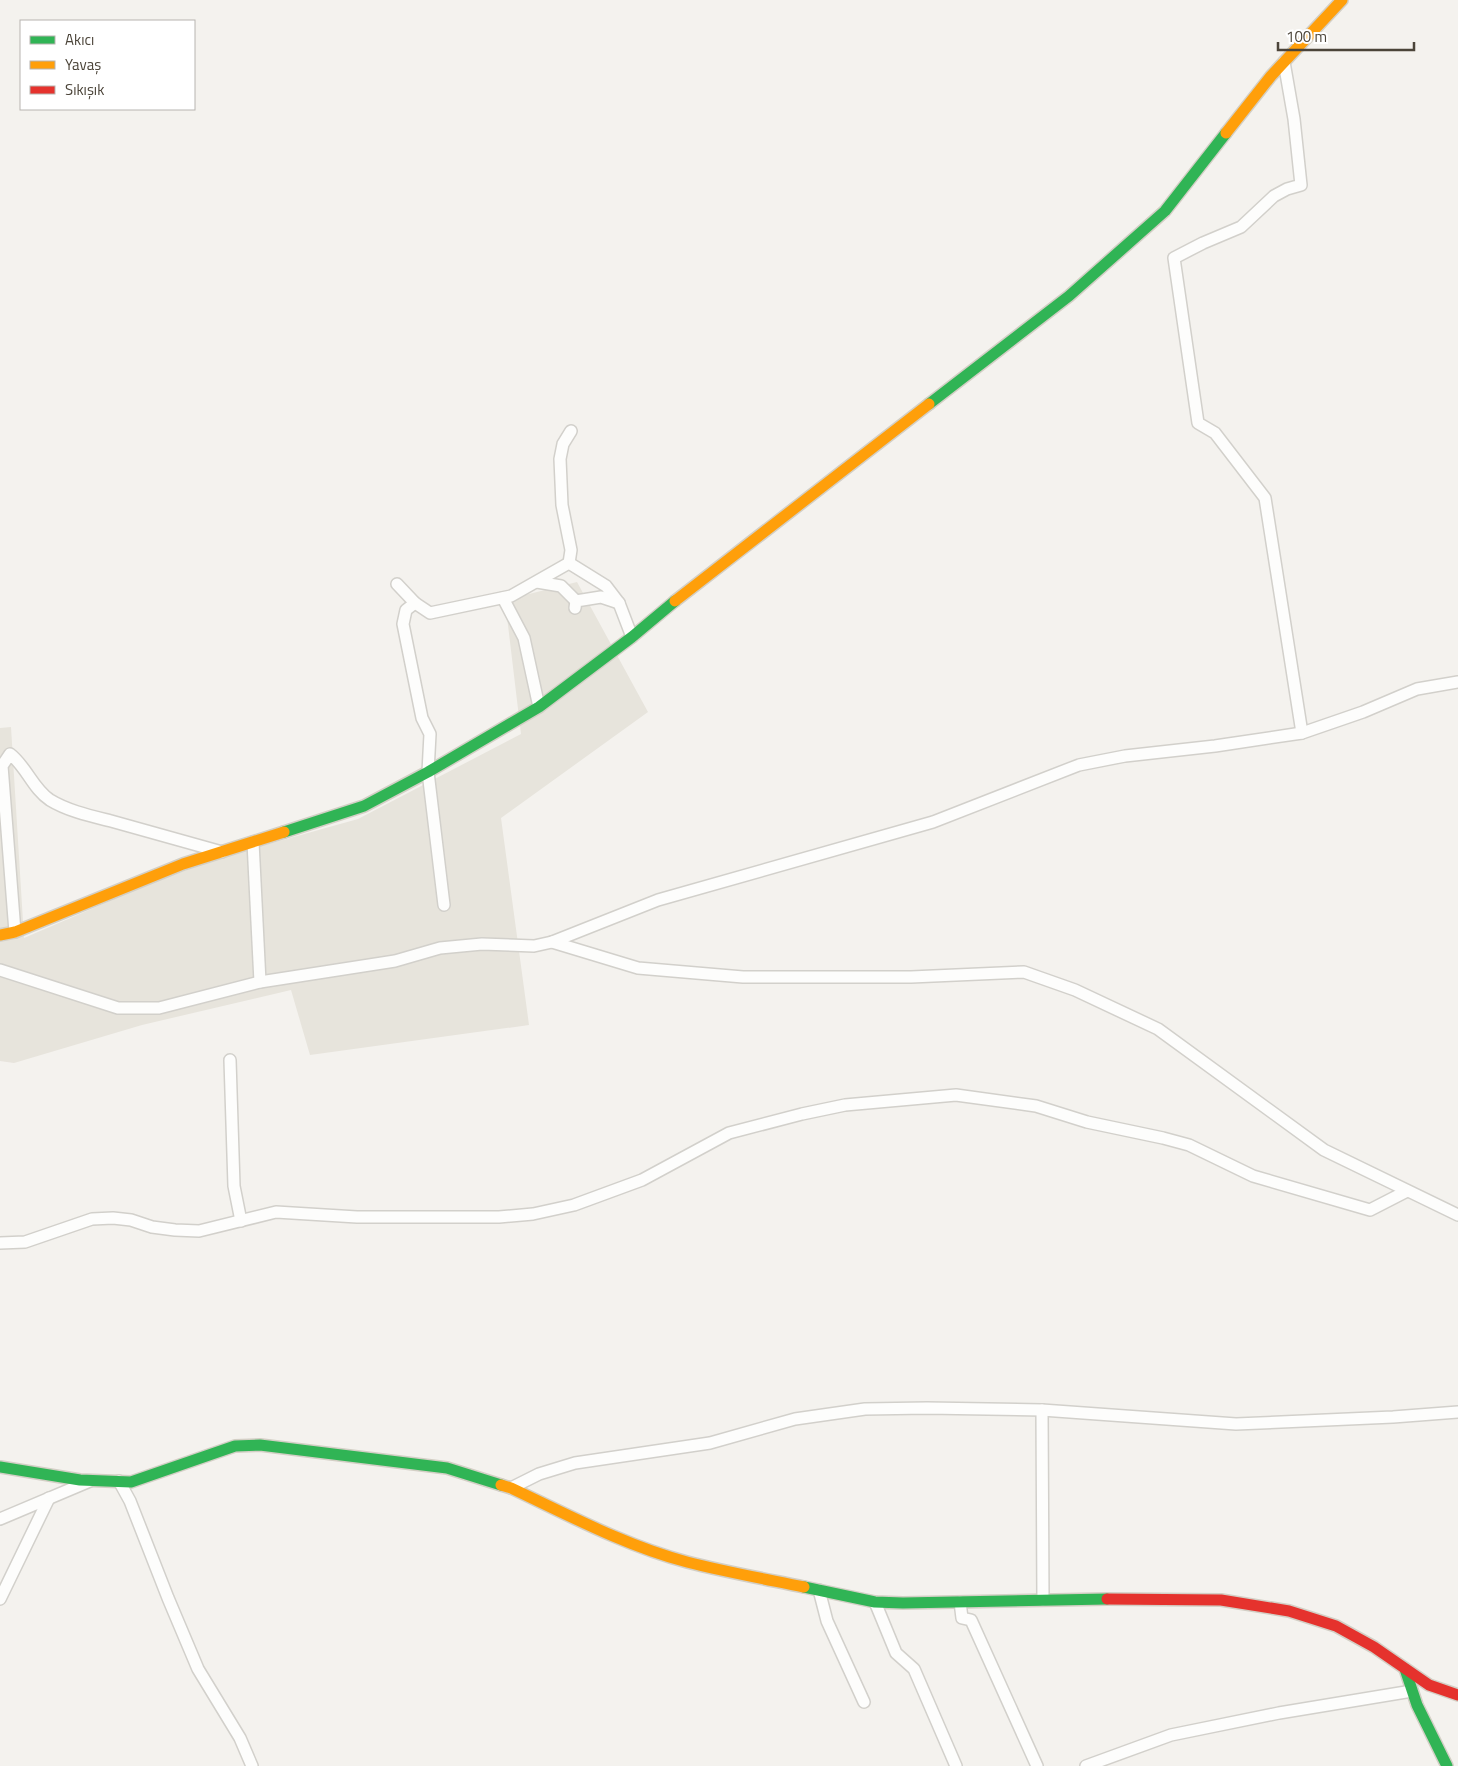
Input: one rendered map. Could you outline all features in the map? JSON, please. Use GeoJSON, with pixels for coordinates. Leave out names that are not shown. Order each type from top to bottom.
{"type":"FeatureCollection","features":[{"type":"Feature","properties":{"kind":"street"},"geometry":{"type":"LineString","coordinates":[[0,935],[15,932],[183,864],[364,806],[428,772],[540,706],[632,637],[688,590],[1069,296],[1165,211],[1271,76],[1342,0]]}},
{"type":"Feature","properties":{"kind":"street"},"geometry":{"type":"LineString","coordinates":[[1284,62],[1294,120],[1301,185],[1286,189],[1274,196],[1240,227],[1203,242],[1174,258],[1198,423],[1215,433],[1265,498],[1302,733]]}},
{"type":"Feature","properties":{"kind":"street"},"geometry":{"type":"LineString","coordinates":[[569,563],[571,550],[562,505],[560,459],[563,444],[571,431]]}},
{"type":"Feature","properties":{"kind":"street"},"geometry":{"type":"LineString","coordinates":[[569,563],[606,586],[620,603],[632,637]]}},
{"type":"Feature","properties":{"kind":"street"},"geometry":{"type":"LineString","coordinates":[[397,584],[414,603],[430,613],[511,596],[569,563]]}},
{"type":"Feature","properties":{"kind":"street"},"geometry":{"type":"LineString","coordinates":[[537,582],[561,586],[575,604],[601,597],[620,603]]}},
{"type":"Feature","properties":{"kind":"street"},"geometry":{"type":"LineString","coordinates":[[503,598],[524,638],[540,706]]}},
{"type":"Feature","properties":{"kind":"street"},"geometry":{"type":"LineString","coordinates":[[414,603],[406,610],[403,624],[422,718],[430,734],[428,772],[444,905]]}},
{"type":"Feature","properties":{"kind":"street"},"geometry":{"type":"LineString","coordinates":[[0,970],[118,1008],[159,1008],[260,982],[395,961],[440,948],[482,944],[534,946],[552,942],[658,900],[933,822],[1079,765],[1126,756],[1215,746],[1302,733],[1363,712],[1417,689],[1458,682]]}},
{"type":"Feature","properties":{"kind":"street"},"geometry":{"type":"LineString","coordinates":[[15,932],[2,766],[10,754],[16,758],[48,799],[59,805],[222,852]]}},
{"type":"Feature","properties":{"kind":"street"},"geometry":{"type":"LineString","coordinates":[[253,842],[260,982]]}},
{"type":"Feature","properties":{"kind":"street"},"geometry":{"type":"LineString","coordinates":[[552,942],[638,968],[743,977],[911,977],[1024,972],[1075,990],[1158,1029],[1324,1150],[1458,1215]]}},
{"type":"Feature","properties":{"kind":"street"},"geometry":{"type":"LineString","coordinates":[[230,1060],[234,1186],[241,1221]]}},
{"type":"Feature","properties":{"kind":"street"},"geometry":{"type":"LineString","coordinates":[[0,1243],[25,1242],[92,1219],[112,1218],[131,1220],[152,1227],[199,1231],[276,1212],[357,1217],[499,1217],[533,1214],[574,1205],[642,1180],[729,1133],[845,1105],[956,1095],[1036,1106],[1088,1122],[1189,1145],[1253,1176],[1370,1210],[1407,1191]]}},
{"type":"Feature","properties":{"kind":"street"},"geometry":{"type":"LineString","coordinates":[[511,1488],[539,1474],[575,1463],[710,1443],[794,1419],[866,1409],[1042,1410],[1236,1424],[1393,1418],[1458,1412]]}},
{"type":"Feature","properties":{"kind":"street"},"geometry":{"type":"LineString","coordinates":[[1042,1410],[1043,1600]]}},
{"type":"Feature","properties":{"kind":"street"},"geometry":{"type":"LineString","coordinates":[[0,1467],[80,1480],[131,1482],[235,1446],[260,1445],[447,1468],[511,1488],[614,1536],[687,1562],[875,1602],[1220,1600],[1289,1611],[1336,1626],[1374,1647],[1429,1685],[1458,1695]]}},
{"type":"Feature","properties":{"kind":"street"},"geometry":{"type":"LineString","coordinates":[[0,1518],[92,1480]]}},
{"type":"Feature","properties":{"kind":"street"},"geometry":{"type":"LineString","coordinates":[[119,1481],[130,1501],[198,1669],[240,1738],[252,1766]]}},
{"type":"Feature","properties":{"kind":"street"},"geometry":{"type":"LineString","coordinates":[[0,1599],[49,1498]]}},
{"type":"Feature","properties":{"kind":"street"},"geometry":{"type":"LineString","coordinates":[[819,1590],[827,1620],[864,1702]]}},
{"type":"Feature","properties":{"kind":"street"},"geometry":{"type":"LineString","coordinates":[[875,1602],[896,1653],[914,1669],[956,1766]]}},
{"type":"Feature","properties":{"kind":"street"},"geometry":{"type":"LineString","coordinates":[[960,1602],[962,1618],[971,1620],[1037,1766]]}},
{"type":"Feature","properties":{"kind":"street"},"geometry":{"type":"LineString","coordinates":[[1405,1669],[1417,1705],[1448,1766]]}},
{"type":"Feature","properties":{"kind":"street"},"geometry":{"type":"LineString","coordinates":[[1086,1766],[1171,1735],[1279,1713],[1412,1691]]}},
{"type":"Feature","properties":{"kind":"shaded area"},"geometry":{"type":"Polygon","coordinates":[[[577,582],[648,712],[501,818],[529,1025],[310,1055],[291,990],[142,1025],[14,1063],[0,1061],[0,728],[11,727],[24,938],[149,884],[222,857],[358,819],[521,734],[505,600],[577,582]]]}},
{"type":"Feature","properties":{"kind":"traffic: fast"},"geometry":{"type":"LineString","coordinates":[[929,404],[1069,296],[1165,211],[1226,133]]}},
{"type":"Feature","properties":{"kind":"traffic: fast"},"geometry":{"type":"LineString","coordinates":[[284,832],[364,806],[428,772],[539,707],[632,637],[675,601]]}},
{"type":"Feature","properties":{"kind":"traffic: fast"},"geometry":{"type":"LineString","coordinates":[[0,1467],[80,1480],[131,1482],[235,1446],[260,1445],[447,1468],[501,1485]]}},
{"type":"Feature","properties":{"kind":"traffic: fast"},"geometry":{"type":"LineString","coordinates":[[804,1587],[875,1602],[1107,1599]]}},
{"type":"Feature","properties":{"kind":"traffic: fast"},"geometry":{"type":"LineString","coordinates":[[1405,1669],[1417,1705],[1447,1766]]}},
{"type":"Feature","properties":{"kind":"traffic: slow"},"geometry":{"type":"LineString","coordinates":[[1226,133],[1271,76],[1342,0]]}},
{"type":"Feature","properties":{"kind":"traffic: slow"},"geometry":{"type":"LineString","coordinates":[[675,601],[929,404]]}},
{"type":"Feature","properties":{"kind":"traffic: slow"},"geometry":{"type":"LineString","coordinates":[[0,935],[15,932],[183,864],[284,832]]}},
{"type":"Feature","properties":{"kind":"traffic: slow"},"geometry":{"type":"LineString","coordinates":[[501,1485],[620,1539],[664,1555],[716,1569],[804,1587]]}},
{"type":"Feature","properties":{"kind":"traffic: jam"},"geometry":{"type":"LineString","coordinates":[[1107,1599],[1221,1600],[1289,1611],[1336,1626],[1374,1647],[1429,1685],[1458,1695]]}}]}
